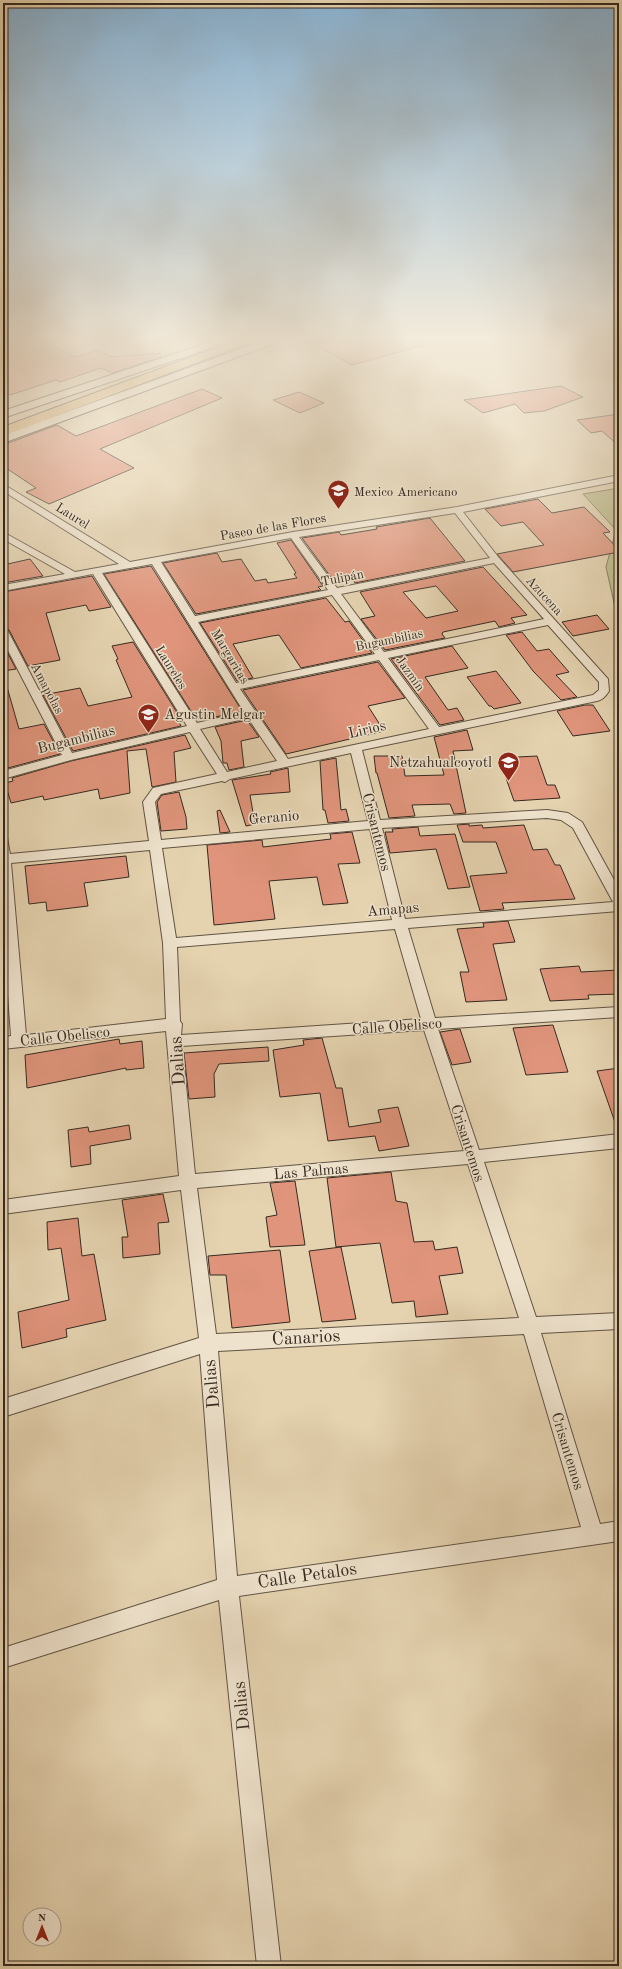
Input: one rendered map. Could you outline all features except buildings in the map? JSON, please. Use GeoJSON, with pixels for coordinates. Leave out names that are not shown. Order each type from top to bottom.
{"type":"FeatureCollection","features":[{"type":"Feature","properties":{"kind":"main road"},"geometry":{"type":"LineString","coordinates":[[3,438],[18,433]]}},
{"type":"Feature","properties":{"kind":"street","name":"Paseo de las Flores"},"geometry":{"type":"LineString","coordinates":[[3,588],[293,535],[457,510],[619,478]]}},
{"type":"Feature","properties":{"kind":"street","name":"Laurel"},"geometry":{"type":"LineString","coordinates":[[3,487],[128,565]]}},
{"type":"Feature","properties":{"kind":"street","name":"Azucena"},"geometry":{"type":"LineString","coordinates":[[457,510],[496,560],[604,681],[604,691],[597,698]]}},
{"type":"Feature","properties":{"kind":"street","name":"Jazmín"},"geometry":{"type":"LineString","coordinates":[[293,535],[436,731]]}},
{"type":"Feature","properties":{"kind":"street"},"geometry":{"type":"LineString","coordinates":[[3,536],[74,575]]}},
{"type":"Feature","properties":{"kind":"street","name":"Margaritas"},"geometry":{"type":"LineString","coordinates":[[154,560],[233,686],[285,764]]}},
{"type":"Feature","properties":{"kind":"street","name":"Tulipán"},"geometry":{"type":"LineString","coordinates":[[192,620],[496,560]]}},
{"type":"Feature","properties":{"kind":"street","name":"Laureles"},"geometry":{"type":"LineString","coordinates":[[96,571],[225,778]]}},
{"type":"Feature","properties":{"kind":"street","name":"Bugambilias"},"geometry":{"type":"LineString","coordinates":[[233,686],[551,621]]}},
{"type":"Feature","properties":{"kind":"street","name":"Amapolas"},"geometry":{"type":"LineString","coordinates":[[3,631],[69,757]]}},
{"type":"Feature","properties":{"kind":"street","name":"Lirios"},"geometry":{"type":"LineString","coordinates":[[149,802],[157,791],[225,778],[356,748],[597,698]]}},
{"type":"Feature","properties":{"kind":"street","name":"Bugambilias"},"geometry":{"type":"LineString","coordinates":[[3,775],[69,757],[251,714]]}},
{"type":"Feature","properties":{"kind":"street","name":"Crisantemos"},"geometry":{"type":"LineString","coordinates":[[356,748],[400,925],[429,1023],[472,1158],[530,1325],[593,1534]]}},
{"type":"Feature","properties":{"kind":"street","name":"Dalias"},"geometry":{"type":"LineString","coordinates":[[149,802],[157,844],[170,943],[174,1032],[188,1182],[208,1343],[228,1587],[269,1966]]}},
{"type":"Feature","properties":{"kind":"street","name":"Geranio"},"geometry":{"type":"LineString","coordinates":[[4,859],[375,824],[547,814],[564,816],[578,825],[619,901]]}},
{"type":"Feature","properties":{"kind":"street"},"geometry":{"type":"LineString","coordinates":[[3,841],[19,1042]]}},
{"type":"Feature","properties":{"kind":"street","name":"Amapas"},"geometry":{"type":"LineString","coordinates":[[170,943],[619,906]]}},
{"type":"Feature","properties":{"kind":"street","name":"Calle Obelisco"},"geometry":{"type":"LineString","coordinates":[[3,1043],[174,1032],[429,1023],[619,1012]]}},
{"type":"Feature","properties":{"kind":"street","name":"Las Palmas"},"geometry":{"type":"LineString","coordinates":[[3,1207],[188,1182],[472,1158],[619,1141]]}},
{"type":"Feature","properties":{"kind":"street","name":"Canarios"},"geometry":{"type":"LineString","coordinates":[[3,1408],[208,1343],[619,1321]]}},
{"type":"Feature","properties":{"kind":"street","name":"Calle Petalos"},"geometry":{"type":"LineString","coordinates":[[3,1658],[228,1587],[619,1531]]}},
{"type":"Feature","properties":{"kind":"green space"},"geometry":{"type":"Polygon","coordinates":[[[619,488],[619,625],[606,567],[616,530],[583,494],[619,488]]]}},
{"type":"Feature","properties":{"kind":"place","name":"Mexico Americano"},"geometry":{"type":"Point","coordinates":[339,510]}},
{"type":"Feature","properties":{"kind":"place","name":"Agustin Melgar"},"geometry":{"type":"Point","coordinates":[148,734]}},
{"type":"Feature","properties":{"kind":"place","name":"Netzahualcoyotl"},"geometry":{"type":"Point","coordinates":[508,782]}}]}
